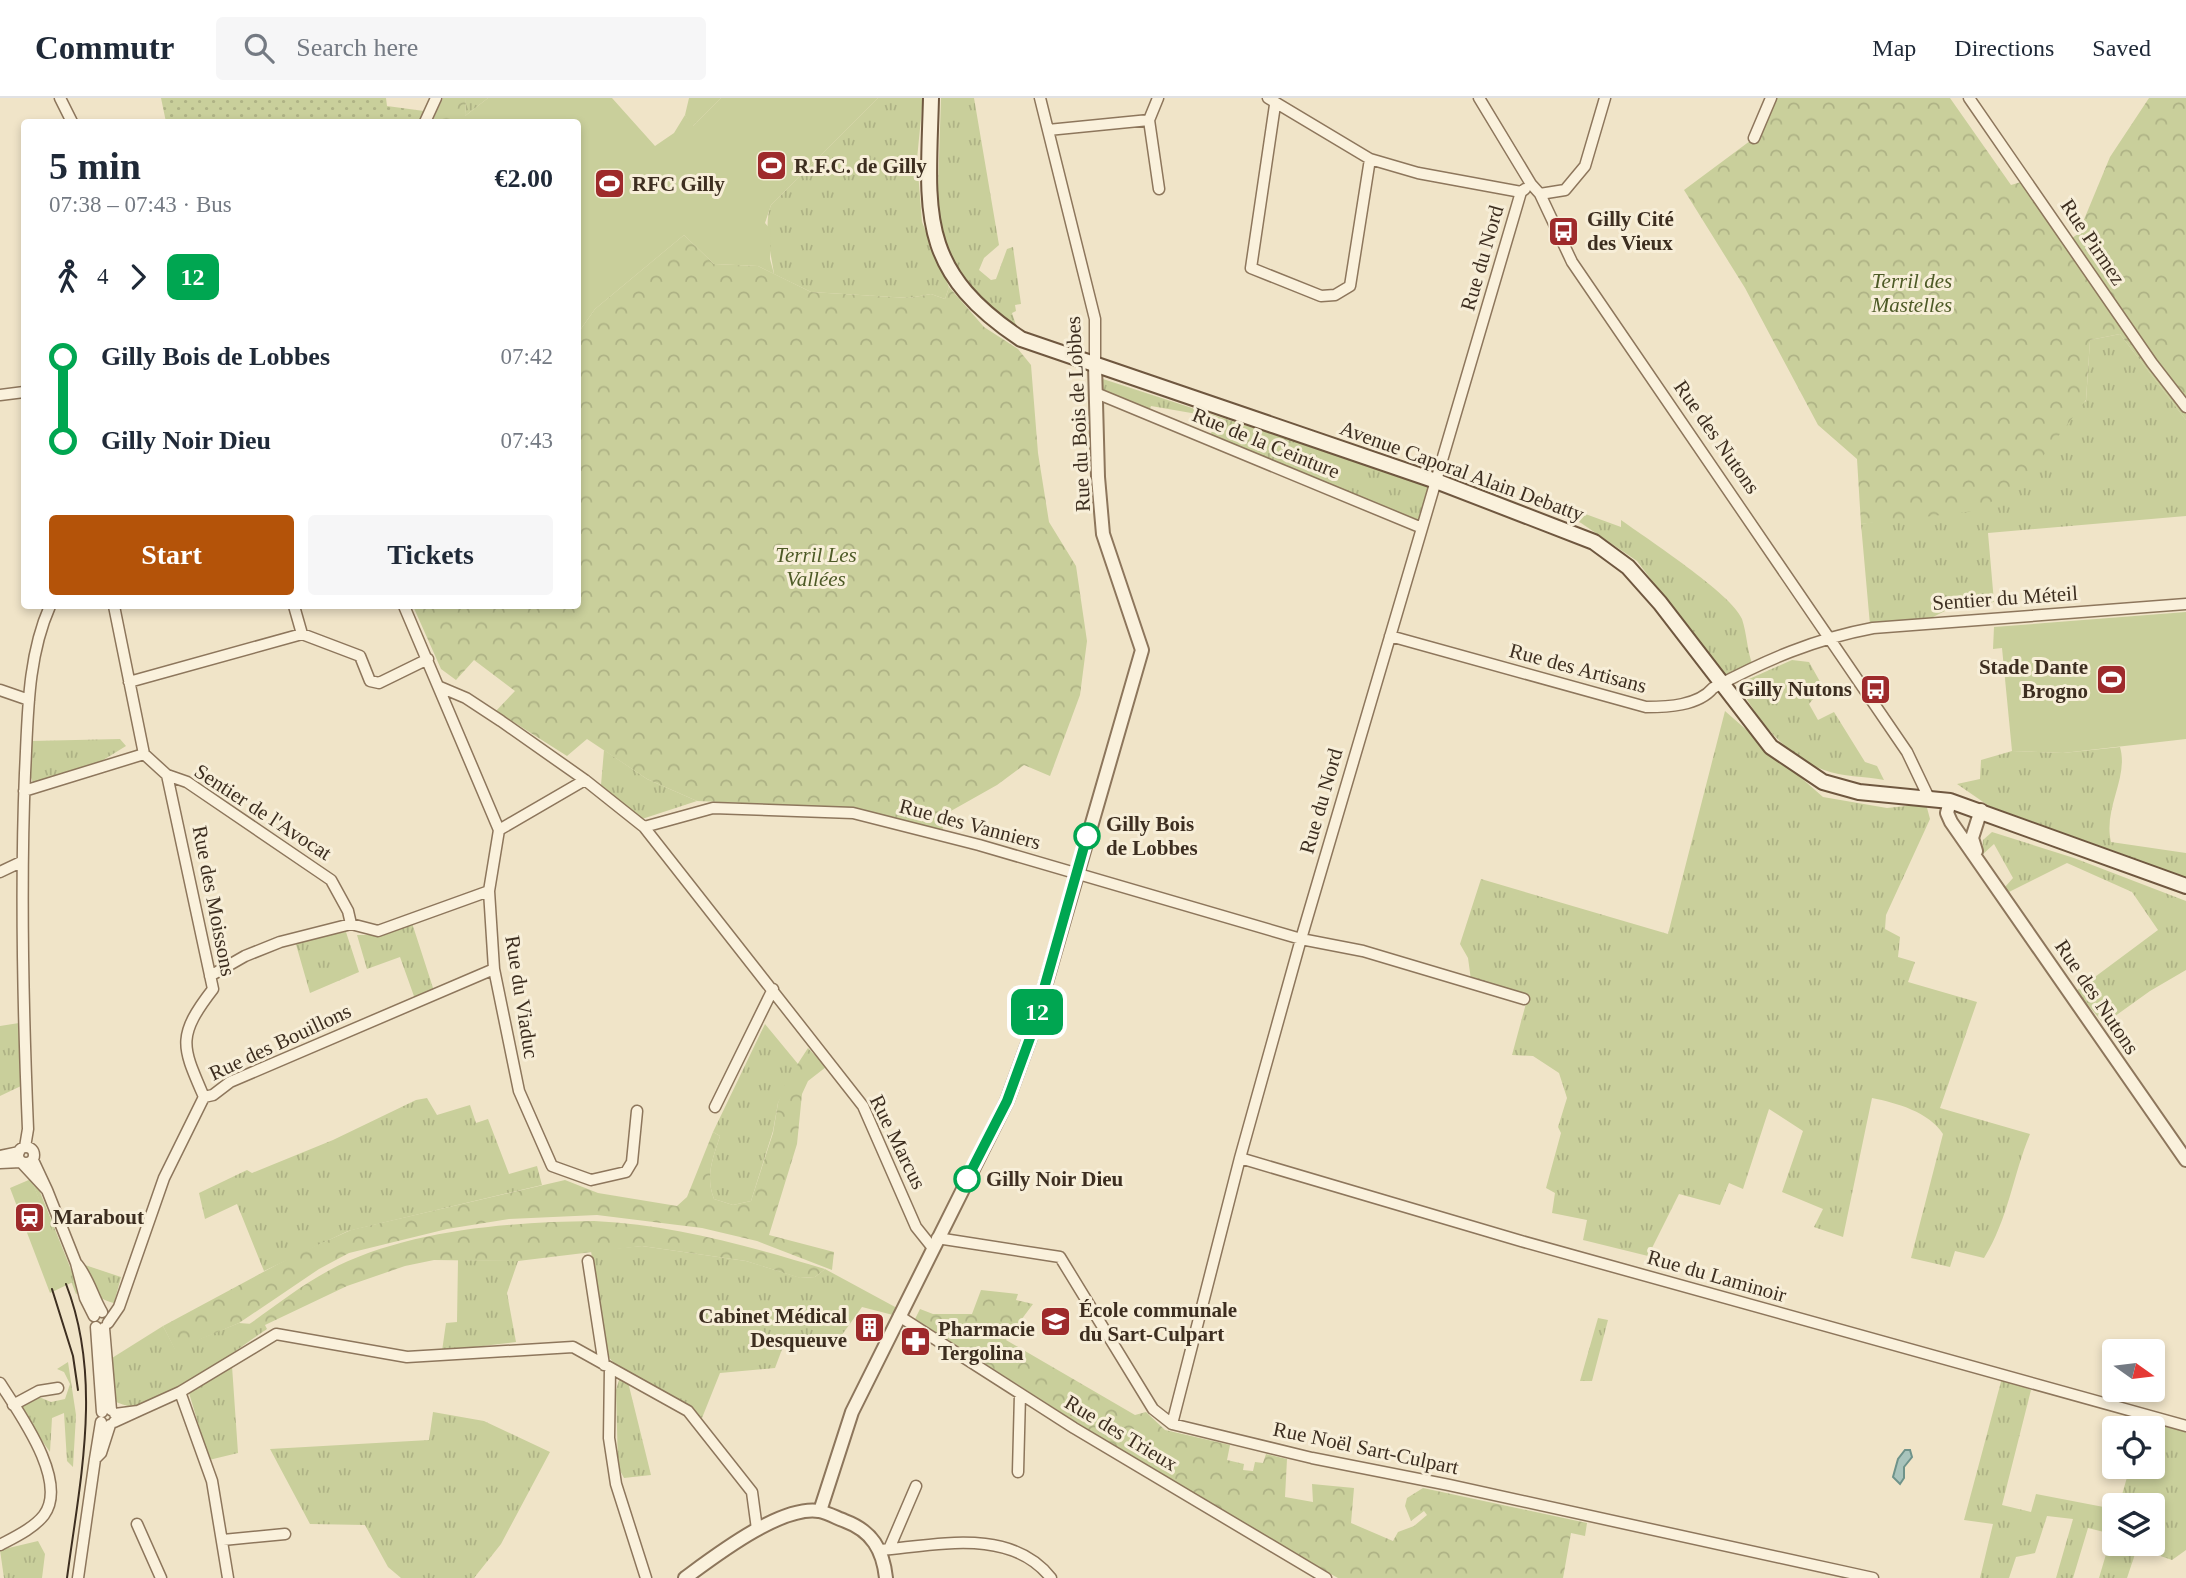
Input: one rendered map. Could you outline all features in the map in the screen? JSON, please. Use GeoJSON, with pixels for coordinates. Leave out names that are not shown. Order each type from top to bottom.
{"type":"FeatureCollection","features":[{"type":"Feature","properties":{"kind":"main road","name":"Avenue Caporal Alain Debatty"},"geometry":{"type":"LineString","coordinates":[[931,98],[928,205],[938,246],[954,279],[986,316],[1021,339],[1436,481],[1594,542],[1628,567],[1771,747],[1823,782],[1859,792],[1928,796],[1950,801],[2186,886]]}},
{"type":"Feature","properties":{"kind":"street"},"geometry":{"type":"LineString","coordinates":[[60,98],[70,119]]}},
{"type":"Feature","properties":{"kind":"street"},"geometry":{"type":"LineString","coordinates":[[426,119],[436,98]]}},
{"type":"Feature","properties":{"kind":"street","name":"Rue du Bois de Lobbes"},"geometry":{"type":"LineString","coordinates":[[820,1511],[852,1412],[934,1242],[1007,1101],[1030,1038],[1142,650],[1104,534],[1098,477],[1095,319],[1040,98]]}},
{"type":"Feature","properties":{"kind":"street"},"geometry":{"type":"LineString","coordinates":[[1158,98],[1149,120],[1159,190]]}},
{"type":"Feature","properties":{"kind":"street","name":"Rue des Nutons"},"geometry":{"type":"LineString","coordinates":[[1479,98],[1531,184],[1540,194],[1572,262],[1770,547],[1907,752],[1928,796]]}},
{"type":"Feature","properties":{"kind":"street"},"geometry":{"type":"LineString","coordinates":[[1540,194],[1565,190],[1586,166],[1605,98]]}},
{"type":"Feature","properties":{"kind":"street"},"geometry":{"type":"LineString","coordinates":[[1754,138],[1771,98]]}},
{"type":"Feature","properties":{"kind":"street","name":"Rue Pirmez"},"geometry":{"type":"LineString","coordinates":[[1969,98],[2152,363],[2186,407]]}},
{"type":"Feature","properties":{"kind":"street"},"geometry":{"type":"LineString","coordinates":[[1370,159],[1350,286],[1335,295],[1321,296],[1251,268],[1272,101],[1370,159],[1418,173],[1521,192],[1531,184]]}},
{"type":"Feature","properties":{"kind":"street"},"geometry":{"type":"LineString","coordinates":[[1048,130],[1149,120]]}},
{"type":"Feature","properties":{"kind":"street","name":"Rue du Nord"},"geometry":{"type":"LineString","coordinates":[[1172,1424],[1240,1158],[1301,939],[1521,192]]}},
{"type":"Feature","properties":{"kind":"street"},"geometry":{"type":"LineString","coordinates":[[0,395],[21,392]]}},
{"type":"Feature","properties":{"kind":"street","name":"Rue de la Ceinture"},"geometry":{"type":"LineString","coordinates":[[1096,393],[1422,528]]}},
{"type":"Feature","properties":{"kind":"street","name":"Sentier du Méteil"},"geometry":{"type":"LineString","coordinates":[[1827,636],[1873,628],[2186,604]]}},
{"type":"Feature","properties":{"kind":"street"},"geometry":{"type":"LineString","coordinates":[[47,1190],[22,1154],[28,1129],[21,862],[32,664],[49,609]]}},
{"type":"Feature","properties":{"kind":"street"},"geometry":{"type":"LineString","coordinates":[[115,609],[145,754],[167,775]]}},
{"type":"Feature","properties":{"kind":"street"},"geometry":{"type":"LineString","coordinates":[[295,609],[302,634]]}},
{"type":"Feature","properties":{"kind":"street"},"geometry":{"type":"LineString","coordinates":[[405,609],[499,830],[584,780]]}},
{"type":"Feature","properties":{"kind":"street"},"geometry":{"type":"LineString","coordinates":[[129,681],[302,634],[360,656],[370,681],[374,683],[428,659]]}},
{"type":"Feature","properties":{"kind":"street","name":"Rue des Artisans"},"geometry":{"type":"LineString","coordinates":[[1390,636],[1646,707],[1672,707],[1708,694],[1722,683],[1768,658],[1827,636]]}},
{"type":"Feature","properties":{"kind":"street","name":"Rue Marcus"},"geometry":{"type":"LineString","coordinates":[[440,687],[466,698],[584,780],[643,827],[774,989],[863,1106],[916,1227],[934,1242]]}},
{"type":"Feature","properties":{"kind":"street"},"geometry":{"type":"LineString","coordinates":[[0,690],[29,700]]}},
{"type":"Feature","properties":{"kind":"street"},"geometry":{"type":"LineString","coordinates":[[24,791],[145,754]]}},
{"type":"Feature","properties":{"kind":"street","name":"Sentier de l'Avocat"},"geometry":{"type":"LineString","coordinates":[[167,775],[187,782],[331,880],[348,911],[351,924]]}},
{"type":"Feature","properties":{"kind":"street","name":"Rue des Moissons"},"geometry":{"type":"LineString","coordinates":[[167,775],[212,989],[190,1023],[184,1043],[184,1052],[204,1097]]}},
{"type":"Feature","properties":{"kind":"street","name":"Rue des Nutons"},"geometry":{"type":"LineString","coordinates":[[1950,801],[1947,813],[1951,822],[1977,855],[2186,1160]]}},
{"type":"Feature","properties":{"kind":"street","name":"Rue des Vanniers"},"geometry":{"type":"LineString","coordinates":[[643,827],[713,808],[853,813],[1076,873],[1301,939],[1363,951],[1524,999]]}},
{"type":"Feature","properties":{"kind":"street"},"geometry":{"type":"LineString","coordinates":[[1977,855],[1972,838],[1981,810]]}},
{"type":"Feature","properties":{"kind":"street","name":"Rue du Viaduc"},"geometry":{"type":"LineString","coordinates":[[499,830],[489,891],[494,969],[519,1091],[552,1166],[592,1180],[626,1172],[632,1162],[637,1111]]}},
{"type":"Feature","properties":{"kind":"street"},"geometry":{"type":"LineString","coordinates":[[0,872],[21,862]]}},
{"type":"Feature","properties":{"kind":"street"},"geometry":{"type":"LineString","coordinates":[[210,976],[245,956],[280,942],[351,924],[378,931],[489,891]]}},
{"type":"Feature","properties":{"kind":"street","name":"Rue des Bouillons"},"geometry":{"type":"LineString","coordinates":[[102,1320],[120,1296],[164,1178],[204,1097],[213,1095],[230,1082],[304,1053],[494,969]]}},
{"type":"Feature","properties":{"kind":"street"},"geometry":{"type":"LineString","coordinates":[[715,1107],[774,989]]}},
{"type":"Feature","properties":{"kind":"street"},"geometry":{"type":"LineString","coordinates":[[0,1156],[33,1152],[33,1160],[102,1320],[109,1417],[95,1459],[78,1578]]}},
{"type":"Feature","properties":{"kind":"street"},"geometry":{"type":"LineString","coordinates":[[0,1163],[22,1154]]}},
{"type":"Feature","properties":{"kind":"street","name":"Rue du Laminoir"},"geometry":{"type":"LineString","coordinates":[[1240,1158],[1533,1245],[2186,1426]]}},
{"type":"Feature","properties":{"kind":"street"},"geometry":{"type":"LineString","coordinates":[[934,1242],[1060,1256],[1153,1409],[1172,1424]]}},
{"type":"Feature","properties":{"kind":"street"},"geometry":{"type":"LineString","coordinates":[[587,1261],[607,1367],[609,1438],[616,1484],[646,1578]]}},
{"type":"Feature","properties":{"kind":"street","name":"Rue des Trieux"},"geometry":{"type":"LineString","coordinates":[[899,1316],[1020,1394],[1326,1578]]}},
{"type":"Feature","properties":{"kind":"street"},"geometry":{"type":"LineString","coordinates":[[109,1417],[138,1411],[180,1392],[276,1334],[407,1357],[573,1347],[688,1411],[752,1492],[757,1529]]}},
{"type":"Feature","properties":{"kind":"street"},"geometry":{"type":"LineString","coordinates":[[0,1383],[52,1477],[51,1496],[45,1514],[27,1530],[0,1545]]}},
{"type":"Feature","properties":{"kind":"street"},"geometry":{"type":"LineString","coordinates":[[13,1405],[39,1391],[58,1388]]}},
{"type":"Feature","properties":{"kind":"street"},"geometry":{"type":"LineString","coordinates":[[180,1392],[212,1481],[228,1578]]}},
{"type":"Feature","properties":{"kind":"street"},"geometry":{"type":"LineString","coordinates":[[1018,1472],[1020,1394]]}},
{"type":"Feature","properties":{"kind":"street","name":"Rue Noël Sart-Culpart"},"geometry":{"type":"LineString","coordinates":[[1172,1424],[1312,1458],[1449,1485],[1873,1578]]}},
{"type":"Feature","properties":{"kind":"street"},"geometry":{"type":"LineString","coordinates":[[886,1578],[885,1550],[916,1486]]}},
{"type":"Feature","properties":{"kind":"street"},"geometry":{"type":"LineString","coordinates":[[685,1578],[757,1529],[808,1511],[820,1511],[860,1527],[885,1550],[966,1544],[1007,1547],[1032,1558],[1051,1578]]}},
{"type":"Feature","properties":{"kind":"street"},"geometry":{"type":"LineString","coordinates":[[137,1524],[161,1578]]}},
{"type":"Feature","properties":{"kind":"street"},"geometry":{"type":"LineString","coordinates":[[223,1540],[285,1534]]}},
{"type":"Feature","properties":{"kind":"green space"},"geometry":{"type":"Polygon","coordinates":[[[161,98],[386,98],[387,106],[424,111],[420,119],[165,119],[161,98]]]}},
{"type":"Feature","properties":{"kind":"green space"},"geometry":{"type":"Polygon","coordinates":[[[443,98],[466,98],[465,119],[433,119],[443,98]]]}},
{"type":"Feature","properties":{"kind":"green space"},"geometry":{"type":"Polygon","coordinates":[[[466,98],[488,98],[465,116],[466,98]]]}},
{"type":"Feature","properties":{"kind":"green space"},"geometry":{"type":"Polygon","coordinates":[[[488,98],[612,98],[655,146],[674,133],[685,115],[693,126],[721,98],[878,98],[771,205],[765,223],[771,230],[770,259],[774,274],[758,266],[714,264],[684,235],[595,309],[581,329],[581,119],[465,119],[465,116],[488,98]]]}},
{"type":"Feature","properties":{"kind":"green space"},"geometry":{"type":"Polygon","coordinates":[[[689,98],[721,98],[692,127],[685,115],[689,98]]]}},
{"type":"Feature","properties":{"kind":"green space"},"geometry":{"type":"Polygon","coordinates":[[[878,98],[923,98],[917,159],[922,222],[949,287],[945,299],[931,294],[909,298],[811,292],[774,274],[768,230],[771,205],[878,98]]]}},
{"type":"Feature","properties":{"kind":"green space"},"geometry":{"type":"Polygon","coordinates":[[[941,98],[974,98],[999,245],[984,258],[979,270],[991,280],[996,279],[1007,249],[1013,247],[1021,304],[1015,305],[1016,311],[1012,313],[1018,331],[973,294],[945,251],[934,192],[938,188],[941,98]]]}},
{"type":"Feature","properties":{"kind":"green space","name":"Terril des Mastelles"},"geometry":{"type":"Polygon","coordinates":[[[1773,98],[1950,98],[2011,185],[2021,182],[2066,242],[2078,234],[2110,157],[2149,98],[2186,98],[2186,420],[2120,334],[2090,340],[2086,400],[2024,481],[1977,511],[1861,524],[1857,459],[1818,425],[1745,288],[1684,190],[1754,138],[1773,98]]]}},
{"type":"Feature","properties":{"kind":"green space","name":"Terril Les Vallées"},"geometry":{"type":"Polygon","coordinates":[[[684,235],[714,264],[758,266],[811,292],[909,298],[931,294],[945,299],[949,287],[984,327],[1018,349],[1031,365],[1038,453],[1049,522],[1076,566],[1087,641],[1080,695],[1050,776],[1024,765],[997,785],[942,816],[943,831],[848,808],[697,801],[647,779],[587,739],[567,756],[496,711],[515,691],[474,660],[456,680],[441,669],[414,609],[581,609],[581,329],[595,309],[684,235]]]}},
{"type":"Feature","properties":{"kind":"green space"},"geometry":{"type":"Polygon","coordinates":[[[2120,334],[2186,420],[2186,516],[1988,533],[1994,602],[1953,607],[1931,618],[1932,623],[1870,625],[1861,524],[1904,517],[2086,401],[2090,340],[2120,334]]]}},
{"type":"Feature","properties":{"kind":"green space"},"geometry":{"type":"Polygon","coordinates":[[[1103,379],[1429,485],[1418,520],[1209,438],[1216,422],[1197,414],[1151,406],[1150,409],[1101,391],[1103,379]]]}},
{"type":"Feature","properties":{"kind":"green space"},"geometry":{"type":"Polygon","coordinates":[[[1528,493],[1621,527],[1621,520],[1706,581],[1735,608],[1742,619],[1753,666],[1728,680],[1637,561],[1581,523],[1532,501],[1528,493]]]}},
{"type":"Feature","properties":{"kind":"green space","name":"Stade Dante Brogno"},"geometry":{"type":"Polygon","coordinates":[[[2186,612],[2186,739],[2063,753],[2012,751],[2002,648],[1993,649],[1994,627],[2186,612]]]}},
{"type":"Feature","properties":{"kind":"green space"},"geometry":{"type":"Polygon","coordinates":[[[1792,660],[1809,662],[1823,687],[1809,704],[1818,720],[1834,712],[1865,762],[1877,766],[1884,780],[1838,774],[1811,764],[1787,748],[1757,715],[1742,691],[1749,679],[1792,660]]]}},
{"type":"Feature","properties":{"kind":"green space"},"geometry":{"type":"Polygon","coordinates":[[[1725,711],[1823,797],[1887,808],[1926,804],[1930,819],[1886,915],[1885,929],[1900,937],[1898,957],[1915,962],[1908,982],[1977,1002],[1940,1108],[2030,1134],[2005,1213],[1984,1258],[1955,1251],[1950,1267],[1911,1258],[1943,1134],[1921,1114],[1872,1098],[1843,1237],[1814,1227],[1823,1209],[1782,1192],[1803,1131],[1769,1109],[1743,1189],[1729,1183],[1720,1205],[1679,1194],[1648,1256],[1583,1240],[1587,1220],[1552,1213],[1555,1193],[1546,1188],[1561,1133],[1558,1127],[1567,1098],[1559,1073],[1533,1056],[1512,1055],[1528,996],[1471,980],[1468,958],[1460,944],[1481,879],[1668,934],[1725,711]]]}},
{"type":"Feature","properties":{"kind":"green space"},"geometry":{"type":"Polygon","coordinates":[[[120,739],[126,746],[100,762],[34,785],[28,770],[31,741],[120,739]]]}},
{"type":"Feature","properties":{"kind":"green space"},"geometry":{"type":"Polygon","coordinates":[[[2120,747],[2121,770],[2110,817],[2111,842],[2186,853],[2186,881],[2168,877],[2125,855],[1989,806],[1957,784],[1980,779],[1981,760],[2012,751],[2063,753],[2120,747]]]}},
{"type":"Feature","properties":{"kind":"green space"},"geometry":{"type":"Polygon","coordinates":[[[604,750],[647,779],[697,801],[642,819],[601,785],[604,750]]]}},
{"type":"Feature","properties":{"kind":"green space"},"geometry":{"type":"Polygon","coordinates":[[[1992,832],[2074,858],[2186,901],[2186,970],[2150,991],[2104,1024],[2076,991],[2158,930],[2132,892],[2067,863],[2009,892],[2005,887],[2013,878],[1994,844],[1982,855],[1983,840],[1992,832]]]}},
{"type":"Feature","properties":{"kind":"green space"},"geometry":{"type":"Polygon","coordinates":[[[412,923],[434,991],[415,999],[400,957],[367,969],[357,935],[379,935],[412,923]]]}},
{"type":"Feature","properties":{"kind":"green space"},"geometry":{"type":"Polygon","coordinates":[[[346,932],[359,972],[310,993],[295,941],[346,932]]]}},
{"type":"Feature","properties":{"kind":"green space"},"geometry":{"type":"Polygon","coordinates":[[[19,1023],[21,1086],[0,1096],[0,1026],[19,1023]]]}},
{"type":"Feature","properties":{"kind":"green space"},"geometry":{"type":"Polygon","coordinates":[[[765,1024],[798,1064],[778,1103],[773,1131],[751,1201],[733,1205],[714,1199],[711,1191],[711,1167],[720,1136],[713,1132],[765,1024]]]}},
{"type":"Feature","properties":{"kind":"green space"},"geometry":{"type":"Polygon","coordinates":[[[808,1048],[826,1067],[808,1081],[802,1094],[797,1144],[769,1235],[834,1252],[832,1270],[757,1241],[702,1228],[597,1215],[509,1219],[447,1229],[349,1253],[319,1269],[239,1323],[175,1350],[163,1326],[293,1256],[351,1230],[565,1180],[598,1193],[677,1206],[687,1197],[713,1132],[720,1136],[710,1175],[714,1199],[733,1205],[751,1201],[773,1133],[778,1103],[786,1082],[808,1048]]]}},
{"type":"Feature","properties":{"kind":"green space"},"geometry":{"type":"Polygon","coordinates":[[[427,1098],[437,1115],[470,1105],[476,1123],[488,1119],[509,1174],[537,1166],[542,1185],[348,1231],[264,1271],[237,1204],[205,1219],[199,1193],[247,1170],[252,1173],[333,1140],[416,1100],[427,1098]]]}},
{"type":"Feature","properties":{"kind":"green space"},"geometry":{"type":"Polygon","coordinates":[[[31,1179],[36,1182],[80,1292],[76,1294],[31,1179]]]}},
{"type":"Feature","properties":{"kind":"green space"},"geometry":{"type":"Polygon","coordinates":[[[31,1179],[73,1282],[50,1293],[10,1188],[31,1179]]]}},
{"type":"Feature","properties":{"kind":"green space"},"geometry":{"type":"Polygon","coordinates":[[[594,1221],[682,1232],[825,1269],[815,1277],[800,1278],[746,1261],[642,1246],[518,1261],[434,1260],[405,1266],[347,1286],[265,1325],[248,1325],[328,1271],[390,1246],[423,1237],[493,1226],[594,1221]]]}},
{"type":"Feature","properties":{"kind":"green space"},"geometry":{"type":"Polygon","coordinates":[[[642,1246],[746,1261],[801,1278],[815,1277],[825,1269],[897,1308],[893,1315],[862,1307],[839,1339],[784,1344],[775,1368],[720,1373],[702,1418],[624,1372],[607,1354],[591,1251],[642,1246]]]}},
{"type":"Feature","properties":{"kind":"green space"},"geometry":{"type":"Polygon","coordinates":[[[458,1260],[518,1261],[507,1293],[516,1342],[442,1351],[446,1323],[457,1322],[458,1260]]]}},
{"type":"Feature","properties":{"kind":"green space"},"geometry":{"type":"Polygon","coordinates":[[[85,1265],[121,1277],[114,1303],[96,1294],[88,1279],[85,1265]]]}},
{"type":"Feature","properties":{"kind":"green space"},"geometry":{"type":"Polygon","coordinates":[[[981,1290],[1018,1294],[1016,1300],[1033,1304],[1006,1340],[1135,1415],[1146,1412],[1165,1430],[1230,1445],[1227,1460],[1244,1464],[1243,1470],[1253,1471],[1255,1462],[1263,1463],[1266,1454],[1287,1459],[1285,1497],[1313,1502],[1312,1484],[1354,1488],[1351,1523],[1393,1541],[1398,1532],[1414,1526],[1427,1515],[1424,1511],[1411,1521],[1405,1506],[1407,1498],[1423,1488],[1587,1523],[1585,1536],[1571,1533],[1563,1578],[1338,1578],[1209,1507],[915,1319],[920,1309],[933,1314],[972,1314],[981,1290]]]}},
{"type":"Feature","properties":{"kind":"green space"},"geometry":{"type":"Polygon","coordinates":[[[1598,1318],[1608,1320],[1592,1381],[1580,1381],[1598,1318]]]}},
{"type":"Feature","properties":{"kind":"green space"},"geometry":{"type":"Polygon","coordinates":[[[239,1323],[265,1325],[267,1329],[171,1393],[139,1406],[112,1400],[112,1358],[163,1326],[175,1349],[239,1323]]]}},
{"type":"Feature","properties":{"kind":"green space"},"geometry":{"type":"Polygon","coordinates":[[[68,1362],[76,1415],[73,1467],[67,1461],[64,1413],[52,1418],[50,1452],[22,1413],[23,1406],[39,1397],[51,1402],[65,1399],[70,1384],[64,1372],[57,1369],[68,1362]]]}},
{"type":"Feature","properties":{"kind":"green space"},"geometry":{"type":"Polygon","coordinates":[[[232,1366],[238,1453],[209,1460],[189,1393],[232,1366]]]}},
{"type":"Feature","properties":{"kind":"green space"},"geometry":{"type":"Polygon","coordinates":[[[620,1377],[628,1382],[651,1475],[624,1478],[618,1467],[616,1390],[620,1377]]]}},
{"type":"Feature","properties":{"kind":"green space"},"geometry":{"type":"Polygon","coordinates":[[[2002,1378],[2031,1390],[2002,1505],[2031,1512],[2036,1494],[2102,1507],[2102,1532],[2088,1528],[2073,1578],[2056,1578],[2073,1519],[2047,1516],[2035,1553],[2016,1557],[2009,1578],[1980,1578],[1993,1524],[1964,1520],[2002,1378]]]}},
{"type":"Feature","properties":{"kind":"green space"},"geometry":{"type":"Polygon","coordinates":[[[433,1412],[484,1421],[550,1452],[501,1544],[474,1578],[401,1578],[388,1567],[365,1525],[310,1524],[270,1449],[429,1440],[433,1412]]]}},
{"type":"Feature","properties":{"kind":"green space"},"geometry":{"type":"Polygon","coordinates":[[[2165,1424],[2186,1431],[2186,1550],[2172,1560],[2160,1556],[2165,1556],[2165,1493],[2122,1493],[2127,1479],[2165,1479],[2165,1424]]]}},
{"type":"Feature","properties":{"kind":"green space"},"geometry":{"type":"Polygon","coordinates":[[[38,1541],[45,1554],[42,1578],[4,1578],[0,1550],[38,1541]]]}},
{"type":"Feature","properties":{"kind":"green space"},"geometry":{"type":"Polygon","coordinates":[[[2106,1556],[2134,1556],[2127,1578],[2099,1578],[2106,1556]]]}},
{"type":"Feature","properties":{"kind":"water"},"geometry":{"type":"Polygon","coordinates":[[[1905,1450],[1910,1450],[1912,1457],[1904,1467],[1904,1478],[1900,1484],[1893,1477],[1898,1459],[1905,1450]]]}},
{"type":"Feature","properties":{"kind":"tram line"},"geometry":{"type":"LineString","coordinates":[[66,1284],[84,1356],[86,1393],[82,1467],[67,1578]]}},
{"type":"Feature","properties":{"kind":"tram line"},"geometry":{"type":"LineString","coordinates":[[52,1289],[73,1356],[78,1390]]}},
{"type":"Feature","properties":{"kind":"bus line","name":"12"},"geometry":{"type":"LineString","coordinates":[[967,1179],[1007,1101],[1030,1038],[1087,836]]}},
{"type":"Feature","properties":{"kind":"place","name":"R.F.C. de Gilly"},"geometry":{"type":"Point","coordinates":[771,166]}},
{"type":"Feature","properties":{"kind":"place","name":"RFC Gilly"},"geometry":{"type":"Point","coordinates":[609,184]}},
{"type":"Feature","properties":{"kind":"place","name":"Gilly Cité des Vieux"},"geometry":{"type":"Point","coordinates":[1564,231]}},
{"type":"Feature","properties":{"kind":"place","name":"Stade Dante Brogno"},"geometry":{"type":"Point","coordinates":[2111,679]}},
{"type":"Feature","properties":{"kind":"place","name":"Gilly Nutons"},"geometry":{"type":"Point","coordinates":[1875,689]}},
{"type":"Feature","properties":{"kind":"place","name":"Gilly Bois de Lobbes"},"geometry":{"type":"Point","coordinates":[1087,836]}},
{"type":"Feature","properties":{"kind":"place","name":"Gilly Noir Dieu"},"geometry":{"type":"Point","coordinates":[967,1179]}},
{"type":"Feature","properties":{"kind":"place","name":"Marabout"},"geometry":{"type":"Point","coordinates":[30,1217]}},
{"type":"Feature","properties":{"kind":"place","name":"École communale du Sart-Culpart"},"geometry":{"type":"Point","coordinates":[1056,1322]}},
{"type":"Feature","properties":{"kind":"place","name":"Cabinet Médical Desqueuve"},"geometry":{"type":"Point","coordinates":[870,1328]}},
{"type":"Feature","properties":{"kind":"place","name":"Pharmacie Tergolina"},"geometry":{"type":"Point","coordinates":[915,1341]}}]}
